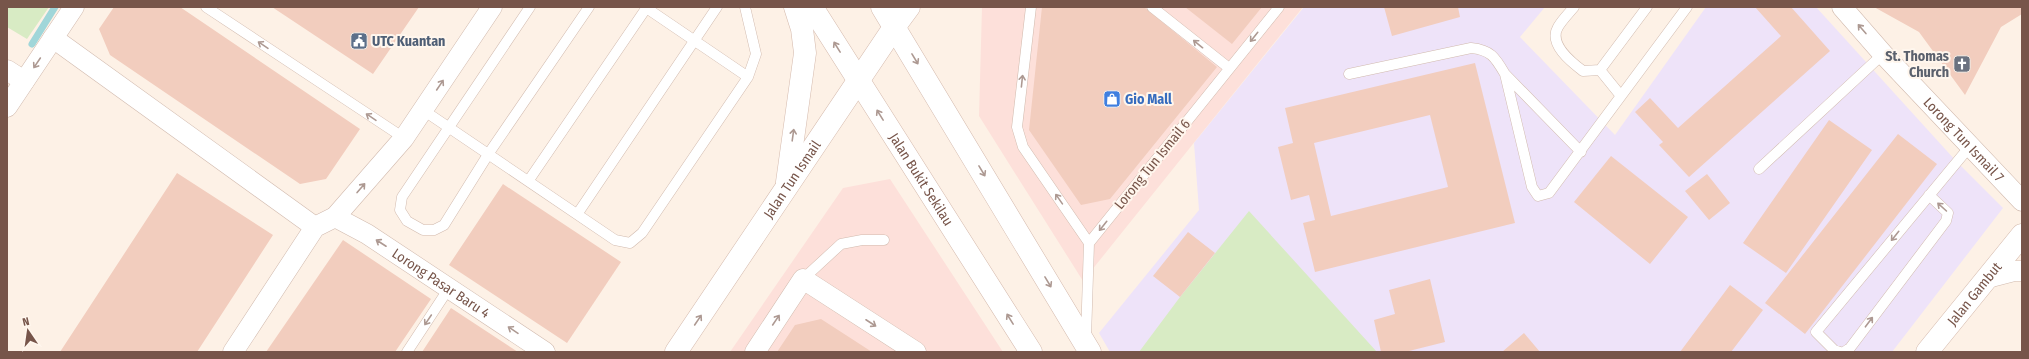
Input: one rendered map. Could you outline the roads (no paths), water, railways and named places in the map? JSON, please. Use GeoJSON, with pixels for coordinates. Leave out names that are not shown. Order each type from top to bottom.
{"type":"FeatureCollection","features":[{"type":"Feature","properties":{"kind":"street"},"geometry":{"type":"LineString","coordinates":[[7,107],[74,7]]}},
{"type":"Feature","properties":{"kind":"street"},"geometry":{"type":"LineString","coordinates":[[233,352],[315,227],[335,217],[404,138],[492,7]]}},
{"type":"Feature","properties":{"kind":"street"},"geometry":{"type":"LineString","coordinates":[[786,187],[805,53],[802,29],[795,7]]}},
{"type":"Feature","properties":{"kind":"street","name":"Jalan Bukit Sekilau"},"geometry":{"type":"LineString","coordinates":[[812,7],[1028,350]]}},
{"type":"Feature","properties":{"kind":"street"},"geometry":{"type":"LineString","coordinates":[[882,7],[895,26],[1088,348]]}},
{"type":"Feature","properties":{"kind":"street","name":"Jalan Tun Ismail"},"geometry":{"type":"LineString","coordinates":[[676,352],[858,80],[909,7]]}},
{"type":"Feature","properties":{"kind":"street","name":"Lorong Tun Ismail 7"},"geometry":{"type":"LineString","coordinates":[[1842,7],[1883,54],[1971,145],[2022,201]]}},
{"type":"Feature","properties":{"kind":"street"},"geometry":{"type":"LineString","coordinates":[[53,38],[315,227]]}},
{"type":"Feature","properties":{"kind":"street"},"geometry":{"type":"LineString","coordinates":[[7,70],[24,81]]}},
{"type":"Feature","properties":{"kind":"street","name":"Lorong Pasar Baru 4"},"geometry":{"type":"LineString","coordinates":[[335,217],[367,234],[545,352]]}},
{"type":"Feature","properties":{"kind":"street","name":"Jalan Gambut"},"geometry":{"type":"LineString","coordinates":[[1927,352],[2022,235]]}},
{"type":"Feature","properties":{"kind":"street"},"geometry":{"type":"LineString","coordinates":[[1987,278],[2014,271],[2022,271]]}},
{"type":"Feature","properties":{"kind":"street"},"geometry":{"type":"LineString","coordinates":[[755,352],[803,279],[916,352]]}},
{"type":"Feature","properties":{"kind":"lane"},"geometry":{"type":"LineString","coordinates":[[206,7],[404,138]]}},
{"type":"Feature","properties":{"kind":"lane"},"geometry":{"type":"LineString","coordinates":[[530,7],[448,126],[402,197],[400,210],[407,220],[424,230],[434,230],[444,225],[489,154],[589,7]]}},
{"type":"Feature","properties":{"kind":"lane"},"geometry":{"type":"LineString","coordinates":[[529,180],[646,7],[748,77]]}},
{"type":"Feature","properties":{"kind":"lane"},"geometry":{"type":"LineString","coordinates":[[578,213],[696,41],[717,7]]}},
{"type":"Feature","properties":{"kind":"lane"},"geometry":{"type":"LineString","coordinates":[[423,110],[578,213],[615,240],[630,243],[642,233],[748,77],[756,54],[745,7]]}},
{"type":"Feature","properties":{"kind":"lane"},"geometry":{"type":"LineString","coordinates":[[1031,7],[1017,126],[1023,147],[1090,243],[1088,348]]}},
{"type":"Feature","properties":{"kind":"lane"},"geometry":{"type":"LineString","coordinates":[[1153,7],[1229,68]]}},
{"type":"Feature","properties":{"kind":"lane","name":"Lorong Tun Ismail 6"},"geometry":{"type":"LineString","coordinates":[[1090,243],[1279,7]]}},
{"type":"Feature","properties":{"kind":"lane"},"geometry":{"type":"LineString","coordinates":[[1574,7],[1557,28],[1557,43],[1570,61],[1583,71],[1600,70],[1647,7]]}},
{"type":"Feature","properties":{"kind":"lane"},"geometry":{"type":"LineString","coordinates":[[1349,74],[1471,48],[1485,50],[1497,59],[1505,74],[1532,187],[1538,196],[1549,194],[1687,7]]}},
{"type":"Feature","properties":{"kind":"lane"},"geometry":{"type":"LineString","coordinates":[[1759,169],[1883,54]]}},
{"type":"Feature","properties":{"kind":"lane"},"geometry":{"type":"LineString","coordinates":[[1600,70],[1621,96]]}},
{"type":"Feature","properties":{"kind":"lane"},"geometry":{"type":"LineString","coordinates":[[1505,74],[1581,152]]}},
{"type":"Feature","properties":{"kind":"lane"},"geometry":{"type":"LineString","coordinates":[[1840,352],[1834,350],[1816,332],[1971,145]]}},
{"type":"Feature","properties":{"kind":"lane"},"geometry":{"type":"LineString","coordinates":[[1844,352],[1850,348],[1946,221],[1948,213],[1929,195]]}},
{"type":"Feature","properties":{"kind":"lane"},"geometry":{"type":"LineString","coordinates":[[803,279],[840,244],[862,240],[884,240]]}},
{"type":"Feature","properties":{"kind":"lane"},"geometry":{"type":"LineString","coordinates":[[407,352],[449,288]]}},
{"type":"Feature","properties":{"kind":"waterway"},"geometry":{"type":"LineString","coordinates":[[32,44],[55,7]]}},
{"type":"Feature","properties":{"kind":"place","name":"UTC Kuantan"},"geometry":{"type":"Point","coordinates":[359,41]}},
{"type":"Feature","properties":{"kind":"place","name":"St. Thomas Church"},"geometry":{"type":"Point","coordinates":[1962,64]}},
{"type":"Feature","properties":{"kind":"place","name":"Gio Mall"},"geometry":{"type":"Point","coordinates":[1112,99]}}]}
